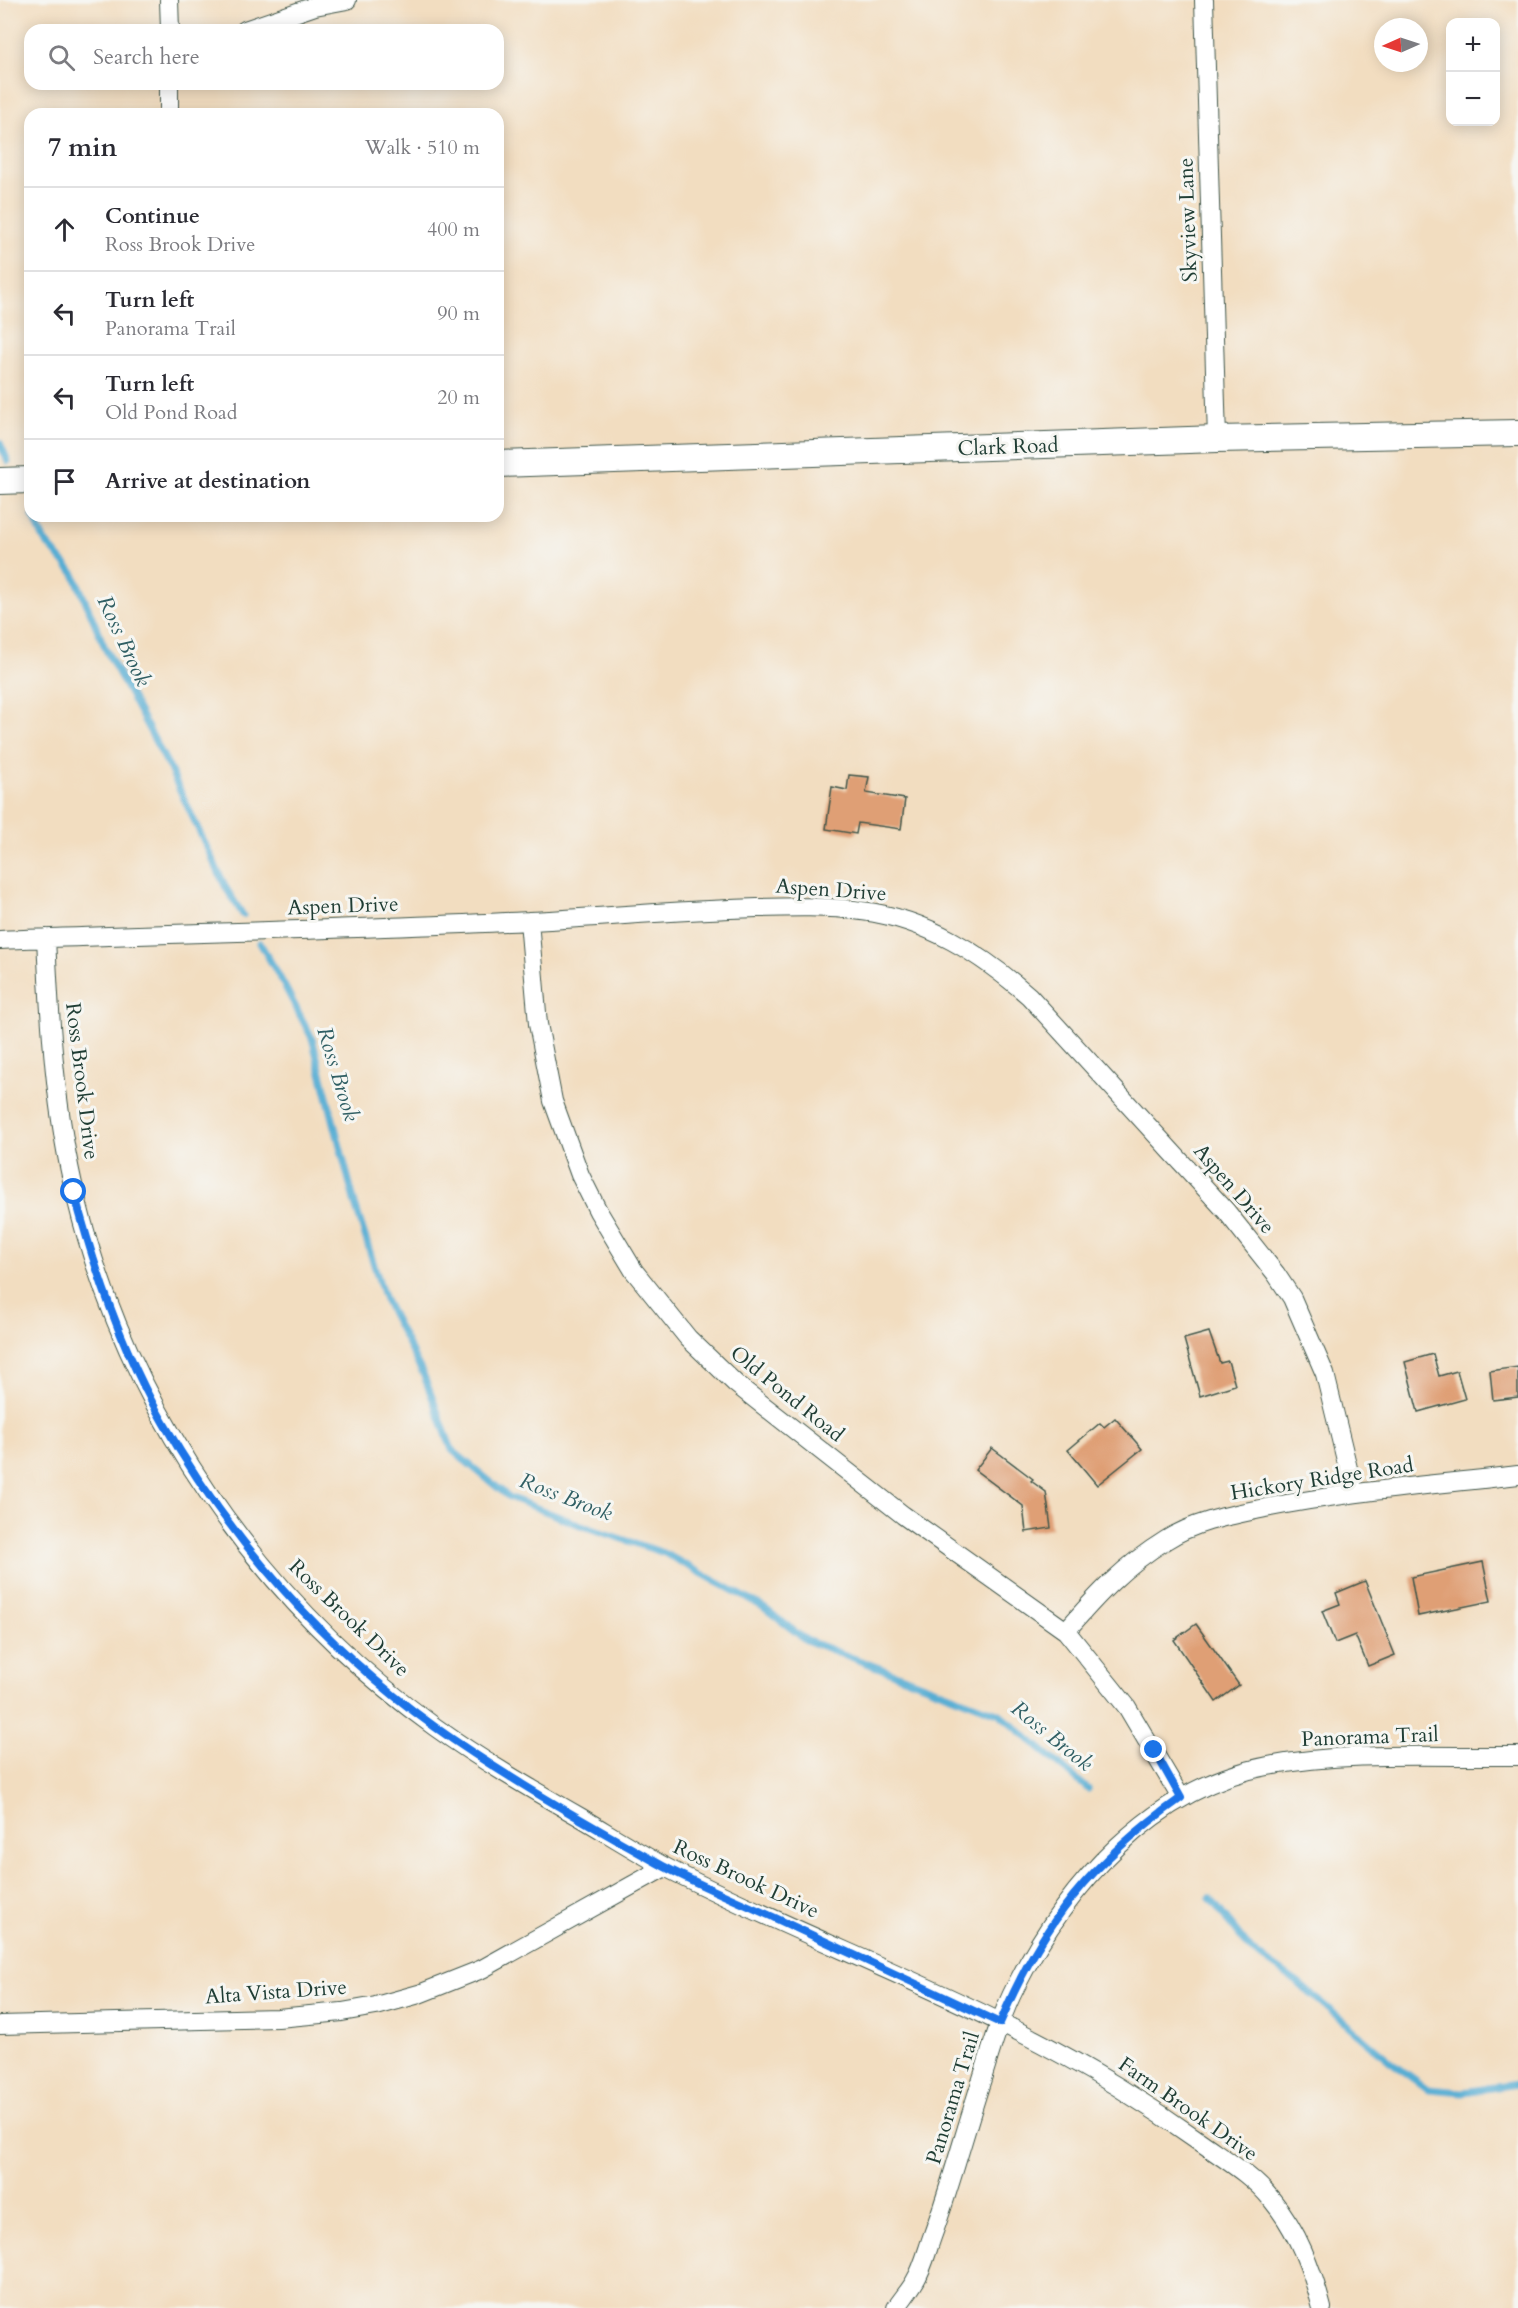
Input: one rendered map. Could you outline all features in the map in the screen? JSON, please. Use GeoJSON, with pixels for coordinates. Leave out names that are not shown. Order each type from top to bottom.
{"type":"FeatureCollection","features":[{"type":"Feature","properties":{"kind":"street"},"geometry":{"type":"LineString","coordinates":[[170,0],[170,24]]}},
{"type":"Feature","properties":{"kind":"street"},"geometry":{"type":"LineString","coordinates":[[262,24],[315,6],[347,0]]}},
{"type":"Feature","properties":{"kind":"street","name":"Skyview Lane"},"geometry":{"type":"LineString","coordinates":[[1203,0],[1217,440]]}},
{"type":"Feature","properties":{"kind":"street"},"geometry":{"type":"LineString","coordinates":[[169,90],[169,108]]}},
{"type":"Feature","properties":{"kind":"street","name":"Clark Road"},"geometry":{"type":"LineString","coordinates":[[504,464],[1217,440],[1518,433]]}},
{"type":"Feature","properties":{"kind":"street"},"geometry":{"type":"LineString","coordinates":[[0,481],[24,480]]}},
{"type":"Feature","properties":{"kind":"street","name":"Aspen Drive"},"geometry":{"type":"LineString","coordinates":[[0,940],[530,921],[721,909],[800,907],[863,911],[899,919],[936,932],[971,951],[1005,975],[1029,996],[1226,1211],[1276,1274],[1292,1298],[1309,1332],[1325,1374],[1354,1493]]}},
{"type":"Feature","properties":{"kind":"street","name":"Old Pond Road"},"geometry":{"type":"LineString","coordinates":[[530,921],[538,1024],[553,1101],[565,1137],[598,1211],[634,1271],[688,1338],[736,1384],[903,1515],[1066,1631],[1127,1707],[1181,1798]]}},
{"type":"Feature","properties":{"kind":"street","name":"Ross Brook Drive"},"geometry":{"type":"LineString","coordinates":[[46,938],[50,1036],[74,1192],[89,1246],[135,1367],[163,1422],[237,1533],[284,1590],[371,1676],[433,1726],[505,1774],[665,1867],[1000,2023]]}},
{"type":"Feature","properties":{"kind":"street","name":"Hickory Ridge Road"},"geometry":{"type":"LineString","coordinates":[[1066,1631],[1107,1584],[1135,1561],[1168,1539],[1196,1526],[1226,1516],[1296,1502],[1354,1493],[1518,1475]]}},
{"type":"Feature","properties":{"kind":"street","name":"Panorama Trail"},"geometry":{"type":"LineString","coordinates":[[896,2308],[916,2280],[945,2201],[1000,2023],[1015,1987],[1056,1917],[1073,1895],[1127,1839],[1181,1798],[1216,1782],[1255,1769],[1326,1757],[1518,1756]]}},
{"type":"Feature","properties":{"kind":"street","name":"Alta Vista Drive"},"geometry":{"type":"LineString","coordinates":[[0,2025],[278,2018],[331,2014],[376,2006],[427,1991],[482,1969],[665,1867]]}},
{"type":"Feature","properties":{"kind":"street","name":"Farm Brook Drive"},"geometry":{"type":"LineString","coordinates":[[1000,2023],[1072,2058],[1150,2106],[1240,2169],[1271,2199],[1297,2238],[1315,2280],[1322,2308]]}},
{"type":"Feature","properties":{"kind":"building"},"geometry":{"type":"Polygon","coordinates":[[[849,775],[869,777],[866,793],[905,799],[901,829],[858,823],[856,834],[826,829],[832,787],[847,790],[849,775]]]}},
{"type":"Feature","properties":{"kind":"building"},"geometry":{"type":"Polygon","coordinates":[[[1209,1332],[1220,1363],[1228,1361],[1235,1385],[1200,1396],[1184,1339],[1209,1332]]]}},
{"type":"Feature","properties":{"kind":"building"},"geometry":{"type":"Polygon","coordinates":[[[1433,1354],[1439,1376],[1457,1371],[1465,1399],[1418,1412],[1405,1362],[1433,1354]]]}},
{"type":"Feature","properties":{"kind":"building"},"geometry":{"type":"Polygon","coordinates":[[[1518,1367],[1518,1397],[1493,1400],[1490,1371],[1518,1367]]]}},
{"type":"Feature","properties":{"kind":"building"},"geometry":{"type":"Polygon","coordinates":[[[1115,1418],[1142,1449],[1097,1485],[1068,1450],[1100,1423],[1104,1427],[1115,1418]]]}},
{"type":"Feature","properties":{"kind":"building"},"geometry":{"type":"Polygon","coordinates":[[[992,1448],[1033,1479],[1031,1481],[1046,1492],[1051,1528],[1026,1532],[1023,1506],[975,1470],[992,1448]]]}},
{"type":"Feature","properties":{"kind":"building"},"geometry":{"type":"Polygon","coordinates":[[[1483,1562],[1491,1601],[1418,1616],[1411,1577],[1483,1562]]]}},
{"type":"Feature","properties":{"kind":"building"},"geometry":{"type":"Polygon","coordinates":[[[1365,1581],[1395,1655],[1368,1666],[1355,1635],[1335,1643],[1322,1611],[1340,1604],[1336,1593],[1365,1581]]]}},
{"type":"Feature","properties":{"kind":"building"},"geometry":{"type":"Polygon","coordinates":[[[1196,1624],[1239,1685],[1216,1702],[1174,1640],[1196,1624]]]}},
{"type":"Feature","properties":{"kind":"waterway","name":"Ross Brook"},"geometry":{"type":"LineString","coordinates":[[0,443],[8,461]]}},
{"type":"Feature","properties":{"kind":"waterway","name":"Ross Brook"},"geometry":{"type":"LineString","coordinates":[[36,522],[44,540],[74,574],[106,650],[168,765],[226,888],[243,915]]}},
{"type":"Feature","properties":{"kind":"waterway","name":"Ross Brook"},"geometry":{"type":"LineString","coordinates":[[260,943],[312,1038],[355,1204],[385,1300],[424,1376],[452,1450],[509,1497],[580,1525],[664,1553],[763,1607],[806,1640],[1000,1714],[1088,1789]]}},
{"type":"Feature","properties":{"kind":"waterway","name":"Ross Brook"},"geometry":{"type":"LineString","coordinates":[[1210,1898],[1251,1950],[1297,1982],[1391,2062],[1428,2089],[1463,2092],[1518,2084]]}},
{"type":"Feature","properties":{"kind":"route"},"geometry":{"type":"LineString","coordinates":[[74,1192],[89,1246],[110,1306],[135,1367],[163,1422],[237,1533],[284,1590],[371,1676],[433,1726],[505,1774],[665,1867],[1000,2023],[1015,1987],[1034,1953],[1056,1917],[1079,1888],[1127,1839],[1181,1798],[1154,1750]]}}]}
